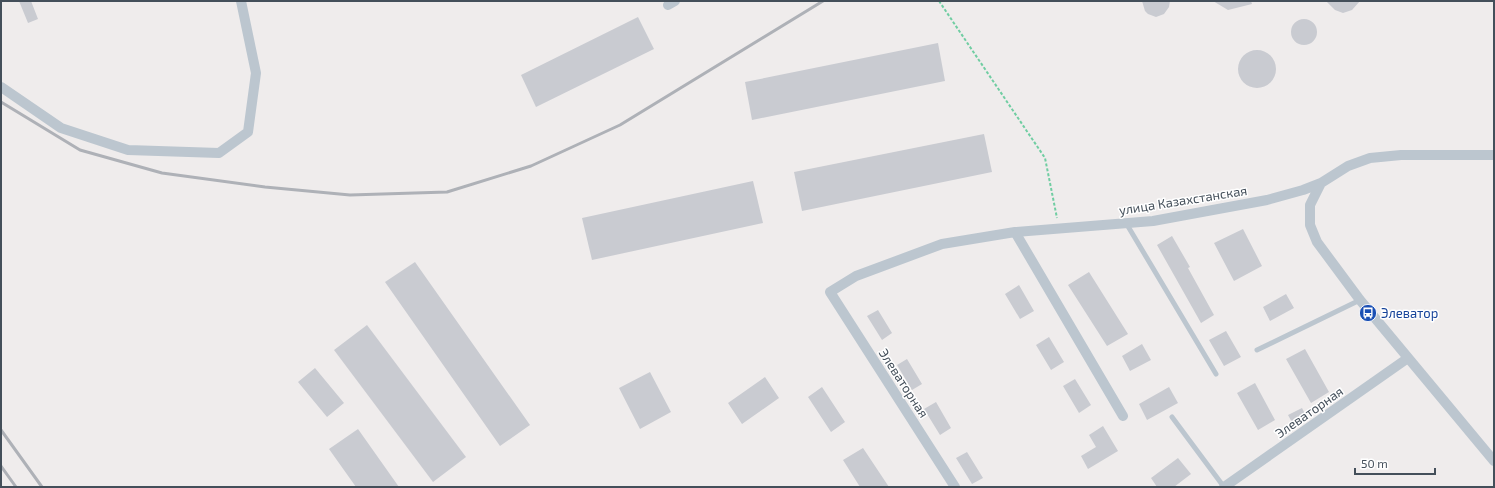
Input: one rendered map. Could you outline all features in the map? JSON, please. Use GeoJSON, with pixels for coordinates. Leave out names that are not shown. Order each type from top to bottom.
{"type":"FeatureCollection","features":[{"type":"Feature","properties":{"kind":"street"},"geometry":{"type":"LineString","coordinates":[[1,87],[61,128],[128,150],[219,153],[248,132],[256,73],[241,1]]}},
{"type":"Feature","properties":{"kind":"street","name":"улица Казахстанская"},"geometry":{"type":"LineString","coordinates":[[830,292],[856,276],[942,244],[1015,232],[1154,221],[1267,200],[1303,190],[1321,182],[1348,166],[1370,158],[1401,155],[1494,155]]}},
{"type":"Feature","properties":{"kind":"street"},"geometry":{"type":"LineString","coordinates":[[1321,182],[1310,206],[1310,225],[1316,242],[1360,300],[1494,462]]}},
{"type":"Feature","properties":{"kind":"street"},"geometry":{"type":"LineString","coordinates":[[1015,232],[1123,416]]}},
{"type":"Feature","properties":{"kind":"street","name":"Элеваторная"},"geometry":{"type":"LineString","coordinates":[[830,292],[955,487]]}},
{"type":"Feature","properties":{"kind":"street","name":"Элеваторная"},"geometry":{"type":"LineString","coordinates":[[1224,487],[1408,358]]}},
{"type":"Feature","properties":{"kind":"lane"},"geometry":{"type":"LineString","coordinates":[[1126,223],[1216,374]]}},
{"type":"Feature","properties":{"kind":"lane"},"geometry":{"type":"LineString","coordinates":[[1257,350],[1360,300]]}},
{"type":"Feature","properties":{"kind":"lane"},"geometry":{"type":"LineString","coordinates":[[1172,417],[1224,487]]}},
{"type":"Feature","properties":{"kind":"path"},"geometry":{"type":"LineString","coordinates":[[939,1],[1045,158],[1059,228]]}},
{"type":"Feature","properties":{"kind":"building"},"geometry":{"type":"Polygon","coordinates":[[[19,1],[31,1],[38,19],[28,23],[19,1]]]}},
{"type":"Feature","properties":{"kind":"building"},"geometry":{"type":"Polygon","coordinates":[[[1142,1],[1170,1],[1169,7],[1164,14],[1156,17],[1145,11],[1142,1]]]}},
{"type":"Feature","properties":{"kind":"building"},"geometry":{"type":"Polygon","coordinates":[[[1213,1],[1251,1],[1252,4],[1228,10],[1213,1]]]}},
{"type":"Feature","properties":{"kind":"building"},"geometry":{"type":"Polygon","coordinates":[[[1326,1],[1360,1],[1352,10],[1343,13],[1335,10],[1326,1]]]}},
{"type":"Feature","properties":{"kind":"building"},"geometry":{"type":"Polygon","coordinates":[[[638,17],[654,49],[536,107],[521,75],[638,17]]]}},
{"type":"Feature","properties":{"kind":"building"},"geometry":{"type":"Polygon","coordinates":[[[1304,19],[1313,23],[1317,32],[1313,41],[1304,45],[1295,41],[1291,32],[1295,23],[1304,19]]]}},
{"type":"Feature","properties":{"kind":"building"},"geometry":{"type":"Polygon","coordinates":[[[938,43],[945,81],[752,120],[745,82],[938,43]]]}},
{"type":"Feature","properties":{"kind":"building"},"geometry":{"type":"Polygon","coordinates":[[[1253,50],[1261,50],[1268,53],[1273,58],[1276,69],[1273,80],[1268,85],[1261,88],[1253,88],[1246,85],[1241,80],[1238,73],[1238,65],[1241,58],[1246,53],[1253,50]]]}},
{"type":"Feature","properties":{"kind":"building"},"geometry":{"type":"Polygon","coordinates":[[[984,134],[992,172],[802,211],[794,172],[984,134]]]}},
{"type":"Feature","properties":{"kind":"building"},"geometry":{"type":"Polygon","coordinates":[[[753,181],[763,223],[592,260],[582,218],[753,181]]]}},
{"type":"Feature","properties":{"kind":"building"},"geometry":{"type":"Polygon","coordinates":[[[1243,229],[1262,266],[1234,281],[1214,243],[1243,229]]]}},
{"type":"Feature","properties":{"kind":"building"},"geometry":{"type":"Polygon","coordinates":[[[1172,236],[1190,267],[1188,268],[1214,315],[1201,323],[1157,245],[1172,236]]]}},
{"type":"Feature","properties":{"kind":"building"},"geometry":{"type":"Polygon","coordinates":[[[415,262],[530,425],[500,446],[385,282],[415,262]]]}},
{"type":"Feature","properties":{"kind":"building"},"geometry":{"type":"Polygon","coordinates":[[[1089,272],[1128,334],[1107,346],[1068,285],[1089,272]]]}},
{"type":"Feature","properties":{"kind":"building"},"geometry":{"type":"Polygon","coordinates":[[[1019,285],[1034,311],[1020,319],[1005,294],[1019,285]]]}},
{"type":"Feature","properties":{"kind":"building"},"geometry":{"type":"Polygon","coordinates":[[[1286,294],[1294,308],[1270,321],[1263,307],[1286,294]]]}},
{"type":"Feature","properties":{"kind":"building"},"geometry":{"type":"Polygon","coordinates":[[[878,310],[892,333],[882,340],[867,316],[878,310]]]}},
{"type":"Feature","properties":{"kind":"building"},"geometry":{"type":"Polygon","coordinates":[[[367,325],[466,457],[433,482],[334,350],[367,325]]]}},
{"type":"Feature","properties":{"kind":"building"},"geometry":{"type":"Polygon","coordinates":[[[1226,331],[1241,357],[1224,366],[1209,340],[1226,331]]]}},
{"type":"Feature","properties":{"kind":"building"},"geometry":{"type":"Polygon","coordinates":[[[1049,337],[1064,362],[1051,370],[1036,345],[1049,337]]]}},
{"type":"Feature","properties":{"kind":"building"},"geometry":{"type":"Polygon","coordinates":[[[1142,344],[1151,360],[1130,371],[1122,356],[1142,344]]]}},
{"type":"Feature","properties":{"kind":"building"},"geometry":{"type":"Polygon","coordinates":[[[1305,349],[1329,392],[1311,403],[1286,359],[1305,349]]]}},
{"type":"Feature","properties":{"kind":"building"},"geometry":{"type":"Polygon","coordinates":[[[907,359],[922,384],[912,390],[897,365],[907,359]]]}},
{"type":"Feature","properties":{"kind":"building"},"geometry":{"type":"Polygon","coordinates":[[[315,368],[344,403],[327,417],[298,382],[315,368]]]}},
{"type":"Feature","properties":{"kind":"building"},"geometry":{"type":"Polygon","coordinates":[[[650,372],[671,412],[640,429],[619,388],[650,372]]]}},
{"type":"Feature","properties":{"kind":"building"},"geometry":{"type":"Polygon","coordinates":[[[765,377],[779,398],[742,424],[728,403],[765,377]]]}},
{"type":"Feature","properties":{"kind":"building"},"geometry":{"type":"Polygon","coordinates":[[[1075,379],[1091,405],[1079,413],[1063,386],[1075,379]]]}},
{"type":"Feature","properties":{"kind":"building"},"geometry":{"type":"Polygon","coordinates":[[[1255,383],[1275,420],[1258,430],[1237,393],[1255,383]]]}},
{"type":"Feature","properties":{"kind":"building"},"geometry":{"type":"Polygon","coordinates":[[[822,387],[845,422],[831,432],[808,397],[822,387]]]}},
{"type":"Feature","properties":{"kind":"building"},"geometry":{"type":"Polygon","coordinates":[[[1169,387],[1178,403],[1147,420],[1139,404],[1169,387]]]}},
{"type":"Feature","properties":{"kind":"building"},"geometry":{"type":"Polygon","coordinates":[[[936,402],[951,428],[940,435],[924,409],[936,402]]]}},
{"type":"Feature","properties":{"kind":"building"},"geometry":{"type":"Polygon","coordinates":[[[1302,408],[1307,418],[1294,426],[1288,415],[1302,408]]]}},
{"type":"Feature","properties":{"kind":"building"},"geometry":{"type":"Polygon","coordinates":[[[1103,426],[1118,451],[1088,469],[1081,456],[1096,447],[1089,435],[1103,426]]]}},
{"type":"Feature","properties":{"kind":"building"},"geometry":{"type":"Polygon","coordinates":[[[358,429],[399,487],[356,487],[329,449],[358,429]]]}},
{"type":"Feature","properties":{"kind":"building"},"geometry":{"type":"Polygon","coordinates":[[[863,448],[889,487],[860,487],[843,460],[863,448]]]}},
{"type":"Feature","properties":{"kind":"building"},"geometry":{"type":"Polygon","coordinates":[[[967,452],[983,478],[972,484],[956,458],[967,452]]]}},
{"type":"Feature","properties":{"kind":"building"},"geometry":{"type":"Polygon","coordinates":[[[1178,458],[1191,474],[1174,487],[1157,487],[1151,478],[1178,458]]]}},
{"type":"Feature","properties":{"kind":"railway"},"geometry":{"type":"LineString","coordinates":[[1,102],[80,150],[162,173],[265,187],[350,195],[447,192],[531,166],[620,125],[823,1]]}},
{"type":"Feature","properties":{"kind":"railway"},"geometry":{"type":"LineString","coordinates":[[1,430],[42,487]]}},
{"type":"Feature","properties":{"kind":"railway"},"geometry":{"type":"LineString","coordinates":[[1,466],[16,487]]}},
{"type":"Feature","properties":{"kind":"place","name":"Элеватор"},"geometry":{"type":"Point","coordinates":[1368,313]}}]}
